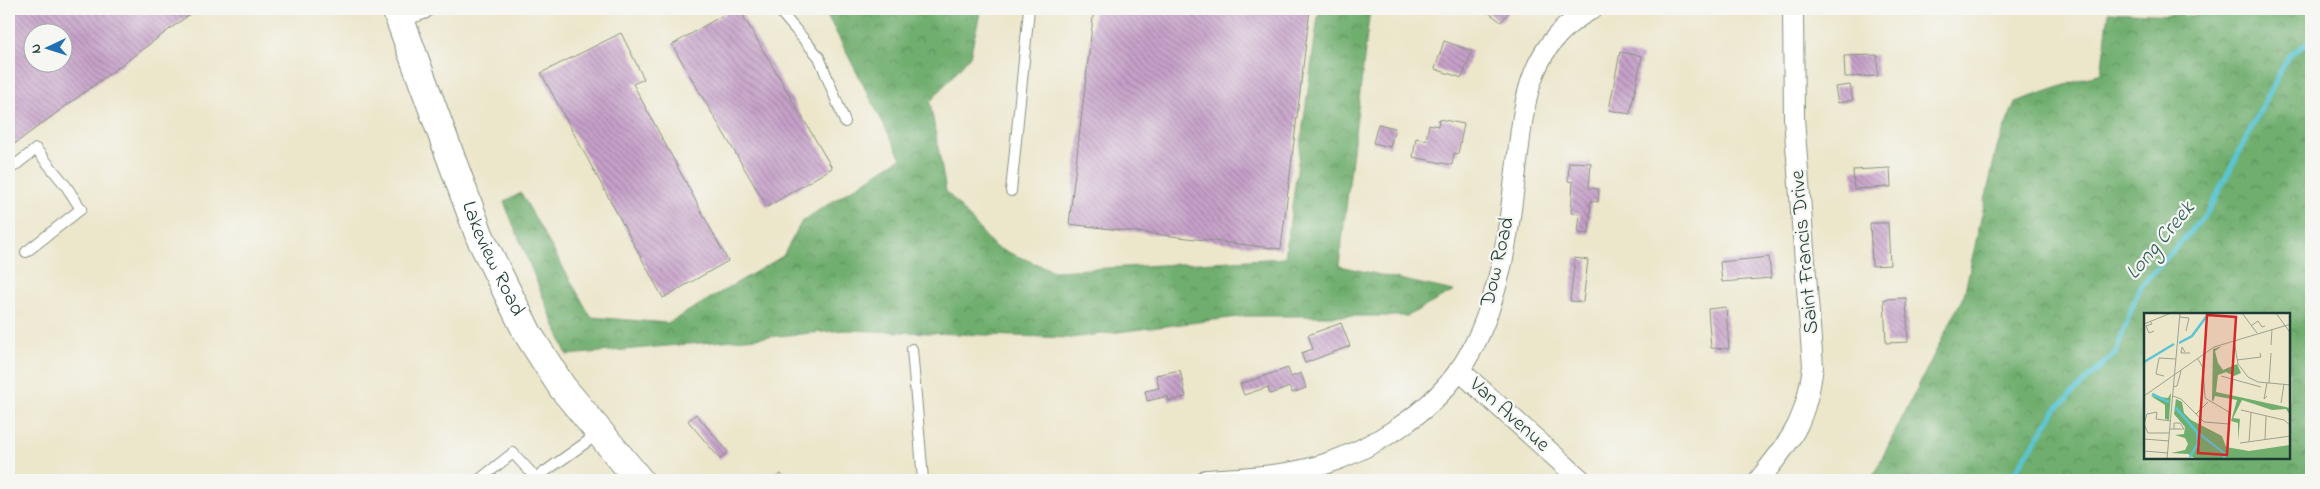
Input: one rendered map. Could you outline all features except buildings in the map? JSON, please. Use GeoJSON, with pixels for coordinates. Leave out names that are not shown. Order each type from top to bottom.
{"type":"FeatureCollection","features":[{"type":"Feature","properties":{"kind":"main road","name":"Lakeview Road"},"geometry":{"type":"LineString","coordinates":[[406,12],[480,237],[528,334],[562,387],[598,433],[639,480]]}},
{"type":"Feature","properties":{"kind":"street","name":"Dow Road"},"geometry":{"type":"LineString","coordinates":[[1206,480],[1240,478],[1298,470],[1352,454],[1379,440],[1421,410],[1459,370],[1487,314],[1498,281],[1512,201],[1523,114],[1533,72],[1553,39],[1562,29],[1592,9]]}},
{"type":"Feature","properties":{"kind":"street","name":"Saint Francis Drive"},"geometry":{"type":"LineString","coordinates":[[1759,480],[1796,432],[1810,394],[1813,366],[1794,119],[1793,9]]}},
{"type":"Feature","properties":{"kind":"street","name":"Van Avenue"},"geometry":{"type":"LineString","coordinates":[[1459,370],[1581,480]]}},
{"type":"Feature","properties":{"kind":"lane"},"geometry":{"type":"LineString","coordinates":[[778,9],[819,57],[845,122]]}},
{"type":"Feature","properties":{"kind":"lane"},"geometry":{"type":"LineString","coordinates":[[1011,191],[1029,9]]}},
{"type":"Feature","properties":{"kind":"lane"},"geometry":{"type":"LineString","coordinates":[[9,170],[36,149],[66,186],[81,209],[26,252]]}},
{"type":"Feature","properties":{"kind":"lane"},"geometry":{"type":"LineString","coordinates":[[912,349],[924,480]]}},
{"type":"Feature","properties":{"kind":"lane"},"geometry":{"type":"LineString","coordinates":[[479,480],[513,453],[536,478],[598,433]]}},
{"type":"Feature","properties":{"kind":"green space"},"geometry":{"type":"Polygon","coordinates":[[[824,9],[981,9],[970,56],[930,102],[946,191],[995,247],[1054,271],[1285,258],[1319,9],[1370,9],[1339,266],[1454,291],[1407,316],[1246,316],[1070,338],[845,330],[567,355],[504,202],[521,193],[591,317],[668,323],[783,256],[802,221],[901,158],[824,9]]]}},
{"type":"Feature","properties":{"kind":"green space"},"geometry":{"type":"Polygon","coordinates":[[[2197,9],[2311,9],[2311,480],[1871,480],[1964,295],[1997,147],[2015,102],[2101,73],[2109,12],[2195,16],[2197,9]]]}},
{"type":"Feature","properties":{"kind":"waterway","name":"Long Creek"},"geometry":{"type":"LineString","coordinates":[[2010,480],[2057,408],[2116,352],[2139,288],[2208,212],[2289,55],[2311,41]]}}]}
